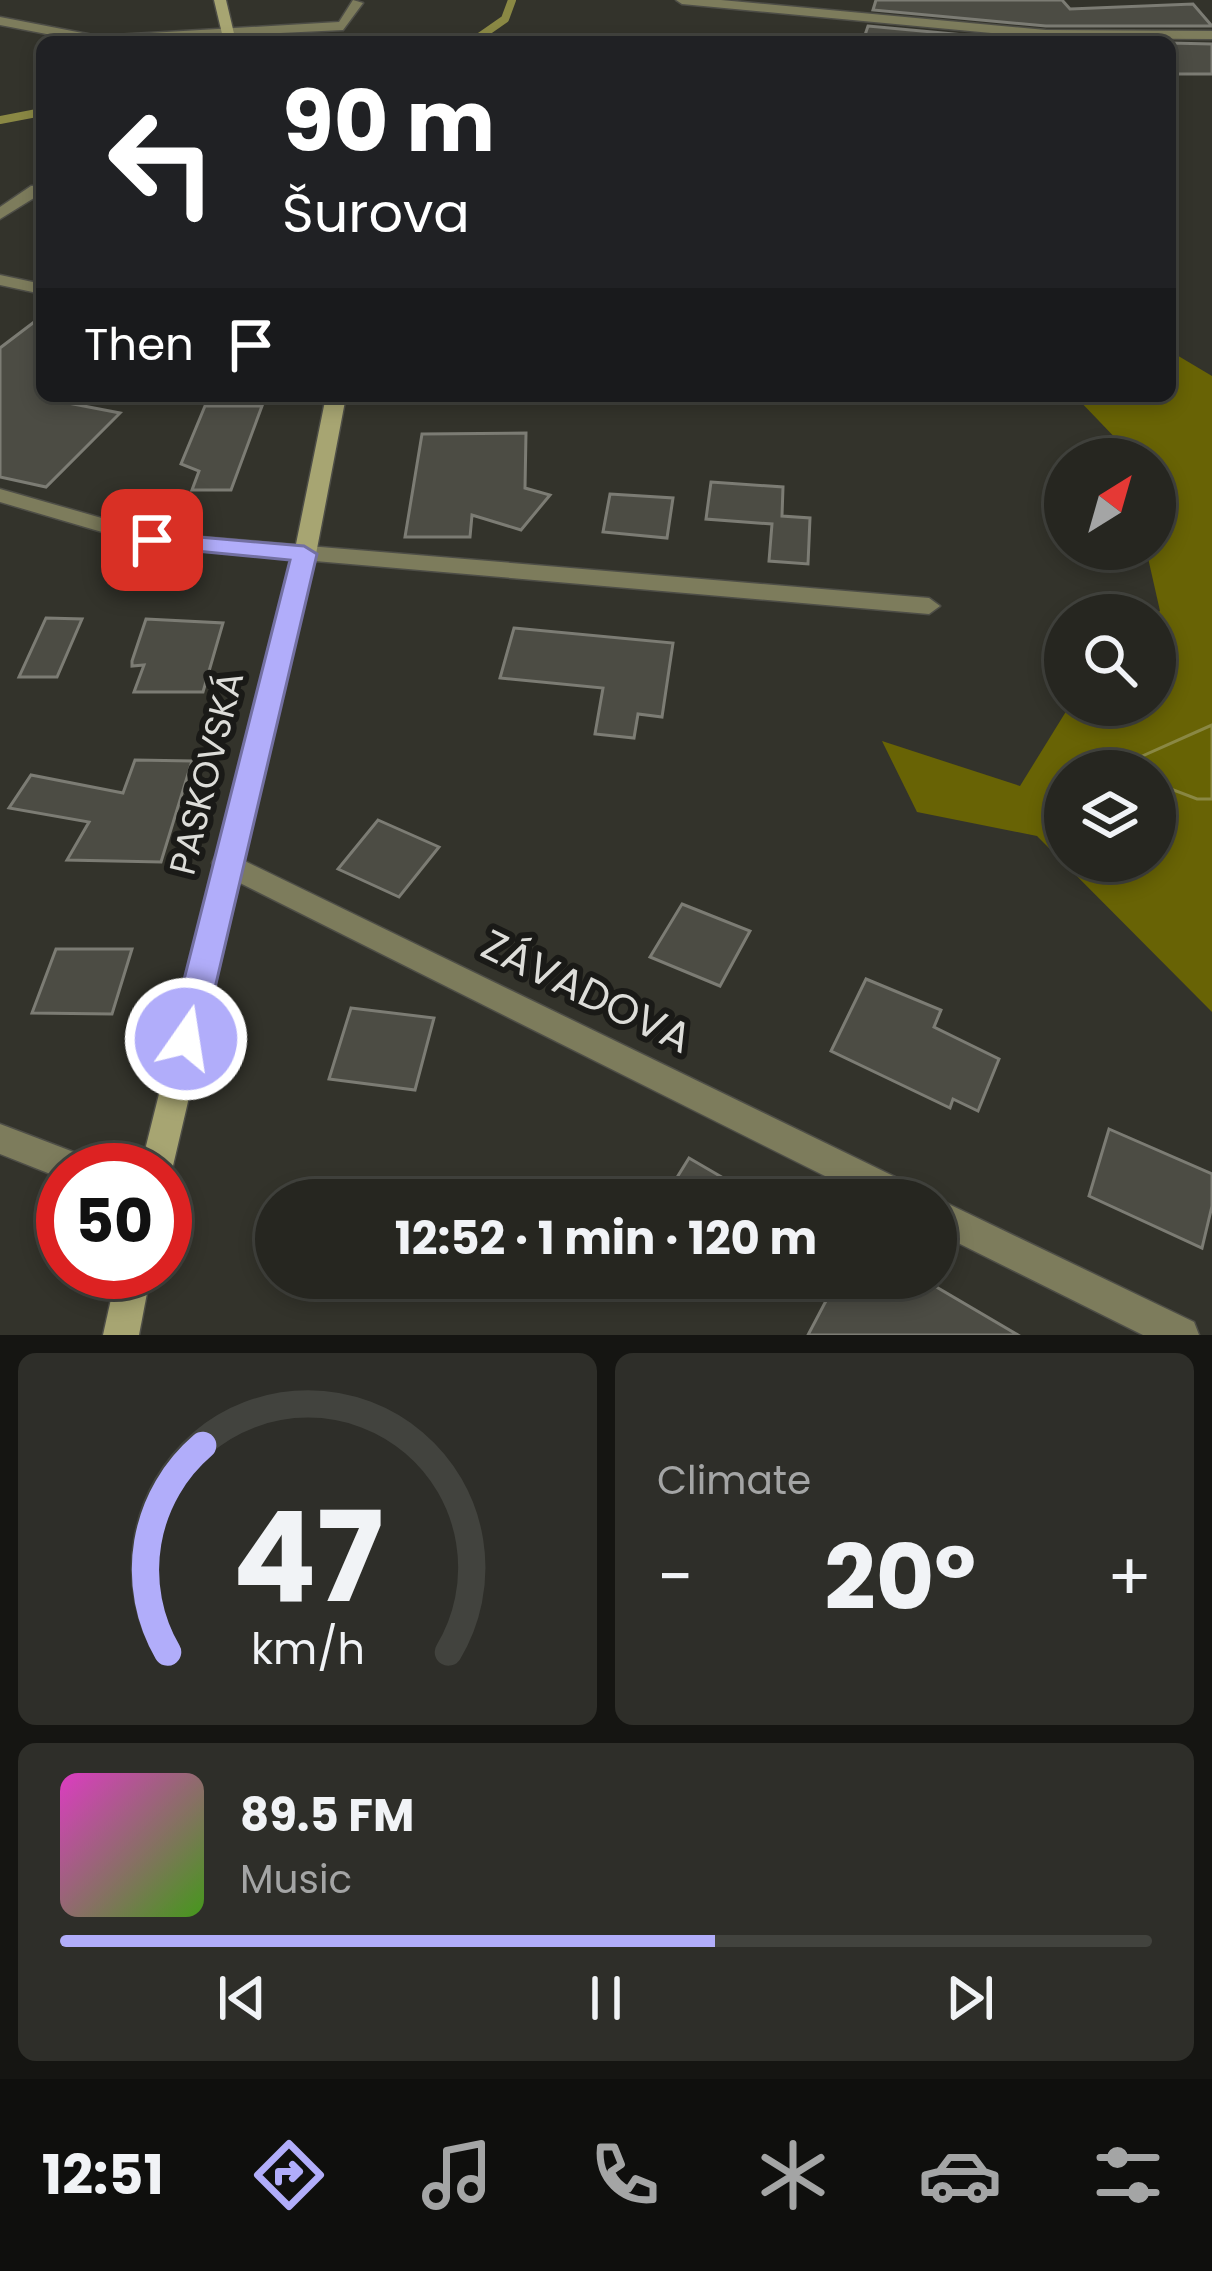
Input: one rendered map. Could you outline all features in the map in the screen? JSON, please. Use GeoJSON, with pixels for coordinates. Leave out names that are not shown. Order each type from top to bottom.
{"type":"FeatureCollection","features":[{"type":"Feature","properties":{"kind":"main road"},"geometry":{"type":"LineString","coordinates":[[220,0],[229,36]]}},
{"type":"Feature","properties":{"kind":"main road","name":"PASKOVSKÁ"},"geometry":{"type":"LineString","coordinates":[[162,1143],[304,554],[335,402]]}},
{"type":"Feature","properties":{"kind":"main road"},"geometry":{"type":"LineString","coordinates":[[121,1335],[128,1299]]}},
{"type":"Feature","properties":{"kind":"street"},"geometry":{"type":"LineString","coordinates":[[682,0],[1046,34],[1212,35]]}},
{"type":"Feature","properties":{"kind":"street"},"geometry":{"type":"LineString","coordinates":[[239,36],[343,26],[357,3]]}},
{"type":"Feature","properties":{"kind":"street"},"geometry":{"type":"LineString","coordinates":[[0,21],[77,36]]}},
{"type":"Feature","properties":{"kind":"street"},"geometry":{"type":"LineString","coordinates":[[0,214],[36,191]]}},
{"type":"Feature","properties":{"kind":"street"},"geometry":{"type":"LineString","coordinates":[[0,280],[36,288]]}},
{"type":"Feature","properties":{"kind":"street"},"geometry":{"type":"LineString","coordinates":[[0,495],[152,540],[929,606]]}},
{"type":"Feature","properties":{"kind":"street","name":"ZÁVADOVA"},"geometry":{"type":"LineString","coordinates":[[226,863],[866,1179]]}},
{"type":"Feature","properties":{"kind":"street"},"geometry":{"type":"LineString","coordinates":[[0,1138],[36,1152]]}},
{"type":"Feature","properties":{"kind":"street"},"geometry":{"type":"LineString","coordinates":[[957,1224],[1181,1335]]}},
{"type":"Feature","properties":{"kind":"shaded area"},"geometry":{"type":"Polygon","coordinates":[[[1176,355],[1212,376],[1212,1012],[1083,882],[1176,882],[1176,750],[1044,750],[1044,843],[1037,836],[917,812],[882,741],[1020,786],[1057,726],[1176,726],[1176,594],[1156,594],[1151,570],[1176,570],[1176,438],[1115,438],[1081,402],[1176,402],[1176,355]]]}},
{"type":"Feature","properties":{"kind":"shaded area"},"geometry":{"type":"Polygon","coordinates":[[[1212,725],[1212,799],[1176,791],[1176,750],[1156,750],[1212,725]]]}},
{"type":"Feature","properties":{"kind":"building"},"geometry":{"type":"Polygon","coordinates":[[[876,0],[1062,0],[1070,9],[1193,4],[1212,26],[1046,26],[873,10],[876,0]]]}},
{"type":"Feature","properties":{"kind":"building"},"geometry":{"type":"Polygon","coordinates":[[[868,26],[976,36],[865,36],[868,26]]]}},
{"type":"Feature","properties":{"kind":"building"},"geometry":{"type":"Polygon","coordinates":[[[1176,43],[1212,44],[1212,74],[1176,74],[1176,43]]]}},
{"type":"Feature","properties":{"kind":"building"},"geometry":{"type":"Polygon","coordinates":[[[36,321],[36,402],[120,413],[46,487],[0,477],[0,348],[36,321]]]}},
{"type":"Feature","properties":{"kind":"building"},"geometry":{"type":"Polygon","coordinates":[[[205,406],[262,406],[231,490],[192,490],[199,471],[181,464],[205,406]]]}},
{"type":"Feature","properties":{"kind":"building"},"geometry":{"type":"Polygon","coordinates":[[[526,433],[525,488],[550,495],[521,530],[472,515],[470,537],[405,537],[422,434],[526,433]]]}},
{"type":"Feature","properties":{"kind":"building"},"geometry":{"type":"Polygon","coordinates":[[[711,482],[783,487],[782,516],[810,518],[808,564],[769,561],[772,524],[706,519],[711,482]]]}},
{"type":"Feature","properties":{"kind":"building"},"geometry":{"type":"Polygon","coordinates":[[[610,494],[673,498],[667,538],[603,532],[610,494]]]}},
{"type":"Feature","properties":{"kind":"building"},"geometry":{"type":"Polygon","coordinates":[[[46,618],[82,619],[57,677],[19,677],[46,618]]]}},
{"type":"Feature","properties":{"kind":"building"},"geometry":{"type":"Polygon","coordinates":[[[146,619],[223,623],[203,692],[134,692],[144,665],[132,666],[132,661],[146,619]]]}},
{"type":"Feature","properties":{"kind":"building"},"geometry":{"type":"Polygon","coordinates":[[[514,628],[673,643],[662,717],[638,714],[634,738],[595,734],[603,688],[500,678],[514,628]]]}},
{"type":"Feature","properties":{"kind":"building"},"geometry":{"type":"Polygon","coordinates":[[[135,760],[192,761],[161,862],[67,860],[89,822],[9,808],[31,775],[123,793],[135,760]]]}},
{"type":"Feature","properties":{"kind":"building"},"geometry":{"type":"Polygon","coordinates":[[[378,820],[439,847],[399,897],[338,869],[378,820]]]}},
{"type":"Feature","properties":{"kind":"building"},"geometry":{"type":"Polygon","coordinates":[[[682,904],[750,931],[720,986],[650,957],[682,904]]]}},
{"type":"Feature","properties":{"kind":"building"},"geometry":{"type":"Polygon","coordinates":[[[56,949],[132,949],[112,1014],[32,1013],[56,949]]]}},
{"type":"Feature","properties":{"kind":"building"},"geometry":{"type":"Polygon","coordinates":[[[866,979],[941,1010],[934,1027],[999,1059],[978,1111],[953,1099],[950,1108],[831,1051],[866,979]]]}},
{"type":"Feature","properties":{"kind":"building"},"geometry":{"type":"Polygon","coordinates":[[[351,1008],[434,1018],[415,1090],[329,1079],[351,1008]]]}},
{"type":"Feature","properties":{"kind":"building"},"geometry":{"type":"Polygon","coordinates":[[[1109,1129],[1212,1174],[1212,1206],[1202,1248],[1089,1196],[1109,1129]]]}},
{"type":"Feature","properties":{"kind":"building"},"geometry":{"type":"Polygon","coordinates":[[[689,1158],[725,1179],[676,1179],[689,1158]]]}},
{"type":"Feature","properties":{"kind":"building"},"geometry":{"type":"Polygon","coordinates":[[[827,1299],[957,1299],[1018,1335],[808,1335],[827,1299]]]}},
{"type":"Feature","properties":{"kind":"waterway"},"geometry":{"type":"LineString","coordinates":[[481,36],[505,19],[512,0]]}},
{"type":"Feature","properties":{"kind":"waterway"},"geometry":{"type":"LineString","coordinates":[[0,120],[36,113]]}},
{"type":"Feature","properties":{"kind":"route"},"geometry":{"type":"LineString","coordinates":[[152,540],[304,554],[186,1039]]}}]}
